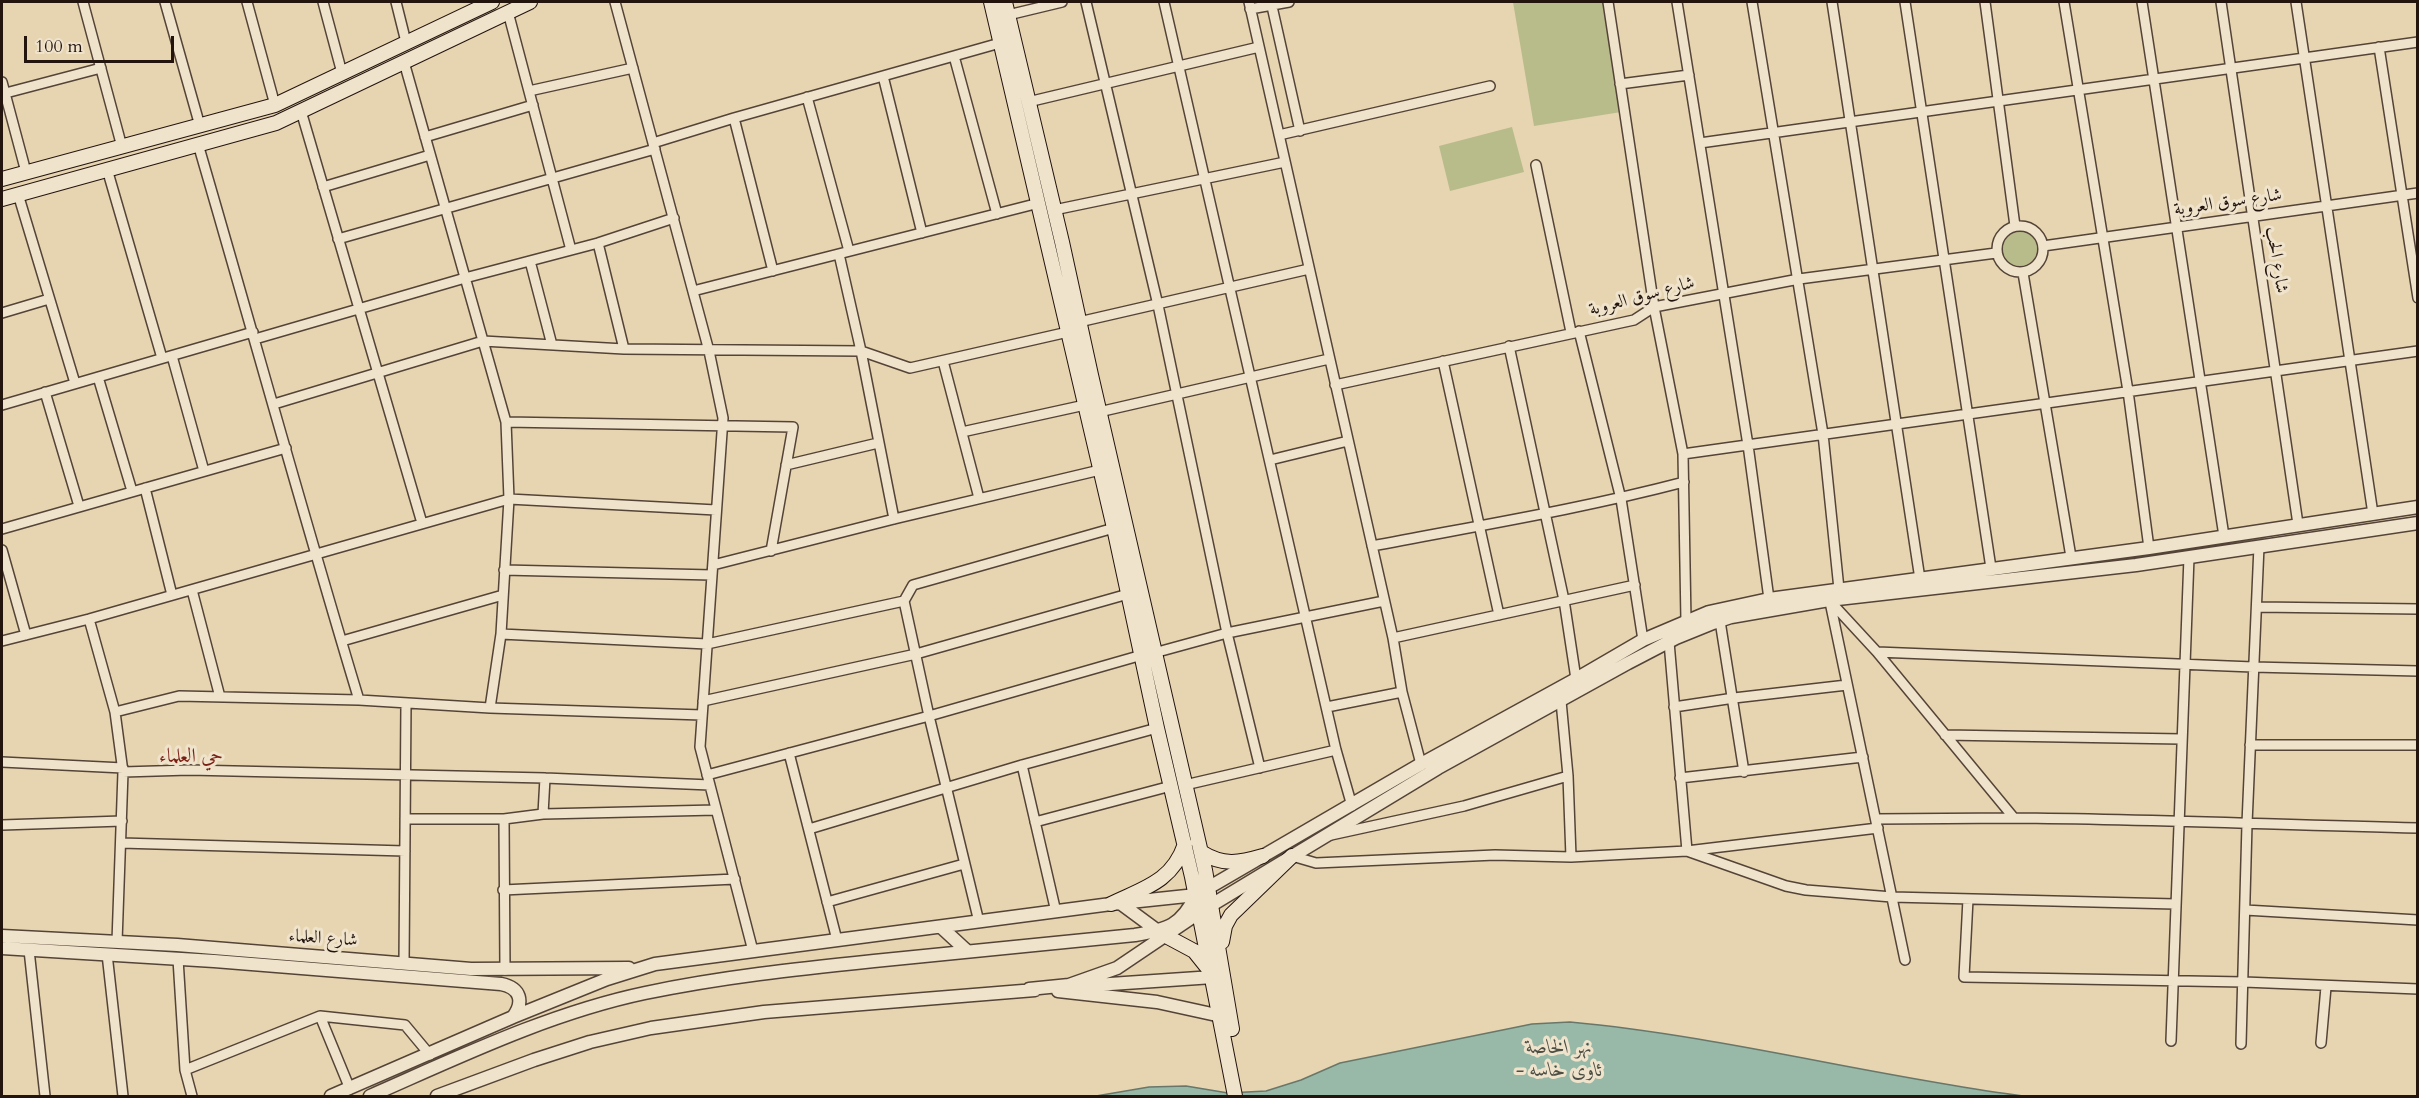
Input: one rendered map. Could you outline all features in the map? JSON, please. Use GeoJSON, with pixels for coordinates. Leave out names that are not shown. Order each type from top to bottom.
{"type":"FeatureCollection","features":[{"type":"Feature","properties":{"kind":"main road"},"geometry":{"type":"LineString","coordinates":[[2,179],[275,105],[492,2]]}},
{"type":"Feature","properties":{"kind":"main road"},"geometry":{"type":"LineString","coordinates":[[2,199],[276,123],[530,2]]}},
{"type":"Feature","properties":{"kind":"main road"},"geometry":{"type":"LineString","coordinates":[[991,2],[1128,594],[1148,654],[1157,728],[1201,852],[1202,892]]}},
{"type":"Feature","properties":{"kind":"main road"},"geometry":{"type":"LineString","coordinates":[[1006,8],[1099,412],[1148,654],[1178,786],[1185,844],[1221,956],[1235,1076],[1235,1096]]}},
{"type":"Feature","properties":{"kind":"main road"},"geometry":{"type":"LineString","coordinates":[[1115,903],[1166,875],[1176,865],[1185,844]]}},
{"type":"Feature","properties":{"kind":"main road"},"geometry":{"type":"LineString","coordinates":[[1201,852],[1215,861],[1229,864],[1263,856]]}},
{"type":"Feature","properties":{"kind":"main road"},"geometry":{"type":"LineString","coordinates":[[1221,956],[1223,933],[1231,915],[1292,856]]}},
{"type":"Feature","properties":{"kind":"main road"},"geometry":{"type":"LineString","coordinates":[[1206,908],[1213,977],[1235,1076],[1242,1096]]}},
{"type":"Feature","properties":{"kind":"main road"},"geometry":{"type":"LineString","coordinates":[[1162,935],[1194,951],[1213,977]]}},
{"type":"Feature","properties":{"kind":"street"},"geometry":{"type":"LineString","coordinates":[[83,2],[122,147]]}},
{"type":"Feature","properties":{"kind":"street"},"geometry":{"type":"LineString","coordinates":[[165,2],[200,126]]}},
{"type":"Feature","properties":{"kind":"street"},"geometry":{"type":"LineString","coordinates":[[247,2],[275,105]]}},
{"type":"Feature","properties":{"kind":"street"},"geometry":{"type":"LineString","coordinates":[[323,2],[342,73]]}},
{"type":"Feature","properties":{"kind":"street"},"geometry":{"type":"LineString","coordinates":[[396,2],[406,42]]}},
{"type":"Feature","properties":{"kind":"street"},"geometry":{"type":"LineString","coordinates":[[615,2],[709,351],[723,425],[700,747],[753,951]]}},
{"type":"Feature","properties":{"kind":"street"},"geometry":{"type":"LineString","coordinates":[[1006,8],[1062,2]]}},
{"type":"Feature","properties":{"kind":"street"},"geometry":{"type":"LineString","coordinates":[[1086,2],[1158,305],[1227,633],[1260,768]]}},
{"type":"Feature","properties":{"kind":"street"},"geometry":{"type":"LineString","coordinates":[[1164,2],[1336,750],[1352,806]]}},
{"type":"Feature","properties":{"kind":"street"},"geometry":{"type":"LineString","coordinates":[[1289,2],[1250,5],[1393,638],[1402,692],[1421,764]]}},
{"type":"Feature","properties":{"kind":"street"},"geometry":{"type":"LineString","coordinates":[[1608,2],[1654,308],[1683,454],[1686,621]]}},
{"type":"Feature","properties":{"kind":"street"},"geometry":{"type":"LineString","coordinates":[[1677,2],[1748,445],[1769,599]]}},
{"type":"Feature","properties":{"kind":"street"},"geometry":{"type":"LineString","coordinates":[[1752,2],[1823,434],[1839,590]]}},
{"type":"Feature","properties":{"kind":"street"},"geometry":{"type":"LineString","coordinates":[[1832,2],[1920,579]]}},
{"type":"Feature","properties":{"kind":"street"},"geometry":{"type":"LineString","coordinates":[[1905,2],[1991,568]]}},
{"type":"Feature","properties":{"kind":"street"},"geometry":{"type":"LineString","coordinates":[[1985,2],[2016,226]]}},
{"type":"Feature","properties":{"kind":"street"},"geometry":{"type":"LineString","coordinates":[[2064,2],[2128,391],[2149,548]]}},
{"type":"Feature","properties":{"kind":"street"},"geometry":{"type":"LineString","coordinates":[[2142,2],[2224,536]]}},
{"type":"Feature","properties":{"kind":"street","name":"شارع الحب"},"geometry":{"type":"LineString","coordinates":[[2222,2],[2298,524]]}},
{"type":"Feature","properties":{"kind":"street"},"geometry":{"type":"LineString","coordinates":[[2296,2],[2373,514]]}},
{"type":"Feature","properties":{"kind":"street"},"geometry":{"type":"LineString","coordinates":[[1272,3],[1300,130]]}},
{"type":"Feature","properties":{"kind":"street"},"geometry":{"type":"LineString","coordinates":[[508,12],[571,250]]}},
{"type":"Feature","properties":{"kind":"street"},"geometry":{"type":"LineString","coordinates":[[1700,143],[2418,42]]}},
{"type":"Feature","properties":{"kind":"street"},"geometry":{"type":"LineString","coordinates":[[338,239],[552,178],[734,118],[1000,43]]}},
{"type":"Feature","properties":{"kind":"street"},"geometry":{"type":"LineString","coordinates":[[1028,102],[1259,47]]}},
{"type":"Feature","properties":{"kind":"street"},"geometry":{"type":"LineString","coordinates":[[2379,47],[2418,298]]}},
{"type":"Feature","properties":{"kind":"street"},"geometry":{"type":"LineString","coordinates":[[954,56],[997,213]]}},
{"type":"Feature","properties":{"kind":"street"},"geometry":{"type":"LineString","coordinates":[[404,62],[506,422],[509,499],[501,634],[490,708]]}},
{"type":"Feature","properties":{"kind":"street"},"geometry":{"type":"LineString","coordinates":[[3,93],[101,68]]}},
{"type":"Feature","properties":{"kind":"street"},"geometry":{"type":"LineString","coordinates":[[529,91],[633,68]]}},
{"type":"Feature","properties":{"kind":"street"},"geometry":{"type":"LineString","coordinates":[[1620,84],[1689,75]]}},
{"type":"Feature","properties":{"kind":"street"},"geometry":{"type":"LineString","coordinates":[[883,76],[922,233]]}},
{"type":"Feature","properties":{"kind":"street"},"geometry":{"type":"LineString","coordinates":[[2,82],[3,93],[27,172]]}},
{"type":"Feature","properties":{"kind":"street"},"geometry":{"type":"LineString","coordinates":[[1279,135],[1490,86]]}},
{"type":"Feature","properties":{"kind":"street"},"geometry":{"type":"LineString","coordinates":[[807,97],[849,251]]}},
{"type":"Feature","properties":{"kind":"street"},"geometry":{"type":"LineString","coordinates":[[425,137],[533,105]]}},
{"type":"Feature","properties":{"kind":"street"},"geometry":{"type":"LineString","coordinates":[[301,111],[422,523]]}},
{"type":"Feature","properties":{"kind":"street"},"geometry":{"type":"LineString","coordinates":[[734,118],[773,271]]}},
{"type":"Feature","properties":{"kind":"street"},"geometry":{"type":"LineString","coordinates":[[198,144],[359,700]]}},
{"type":"Feature","properties":{"kind":"street"},"geometry":{"type":"LineString","coordinates":[[323,187],[430,155]]}},
{"type":"Feature","properties":{"kind":"street"},"geometry":{"type":"LineString","coordinates":[[1054,210],[1285,162]]}},
{"type":"Feature","properties":{"kind":"street"},"geometry":{"type":"LineString","coordinates":[[1536,165],[1575,332],[1621,499],[1643,640]]}},
{"type":"Feature","properties":{"kind":"street"},"geometry":{"type":"LineString","coordinates":[[107,169],[204,471]]}},
{"type":"Feature","properties":{"kind":"street","name":"شارع سوق العروبة"},"geometry":{"type":"LineString","coordinates":[[2043,246],[2418,193]]}},
{"type":"Feature","properties":{"kind":"street"},"geometry":{"type":"LineString","coordinates":[[18,194],[75,383]]}},
{"type":"Feature","properties":{"kind":"street"},"geometry":{"type":"LineString","coordinates":[[693,291],[1039,203]]}},
{"type":"Feature","properties":{"kind":"street"},"geometry":{"type":"LineString","coordinates":[[2,405],[167,357],[359,309],[598,243],[674,219]]}},
{"type":"Feature","properties":{"kind":"street"},"geometry":{"type":"LineString","coordinates":[[2016,226],[2023,226],[2036,232],[2043,246],[2036,266],[2023,273],[2016,273],[2003,266],[1996,253],[1998,239],[2002,233],[2016,226]]}},
{"type":"Feature","properties":{"kind":"street"},"geometry":{"type":"LineString","coordinates":[[598,243],[624,349]]}},
{"type":"Feature","properties":{"kind":"street","name":"شارع سوق العروبة"},"geometry":{"type":"LineString","coordinates":[[1335,385],[1634,320],[1654,308],[1722,294],[1799,279],[1996,253]]}},
{"type":"Feature","properties":{"kind":"street"},"geometry":{"type":"LineString","coordinates":[[838,254],[861,351],[894,519]]}},
{"type":"Feature","properties":{"kind":"street"},"geometry":{"type":"LineString","coordinates":[[530,261],[552,345]]}},
{"type":"Feature","properties":{"kind":"street"},"geometry":{"type":"LineString","coordinates":[[1079,322],[1309,269]]}},
{"type":"Feature","properties":{"kind":"street"},"geometry":{"type":"LineString","coordinates":[[2023,273],[2071,557]]}},
{"type":"Feature","properties":{"kind":"street"},"geometry":{"type":"LineString","coordinates":[[2,313],[49,299]]}},
{"type":"Feature","properties":{"kind":"street"},"geometry":{"type":"LineString","coordinates":[[274,404],[483,341],[624,349],[861,351],[910,368],[1068,332]]}},
{"type":"Feature","properties":{"kind":"street"},"geometry":{"type":"LineString","coordinates":[[1509,346],[1564,600],[1576,679]]}},
{"type":"Feature","properties":{"kind":"street"},"geometry":{"type":"LineString","coordinates":[[1683,454],[2418,351]]}},
{"type":"Feature","properties":{"kind":"street"},"geometry":{"type":"LineString","coordinates":[[1099,412],[1329,358]]}},
{"type":"Feature","properties":{"kind":"street"},"geometry":{"type":"LineString","coordinates":[[943,360],[979,498]]}},
{"type":"Feature","properties":{"kind":"street"},"geometry":{"type":"LineString","coordinates":[[1443,361],[1498,615]]}},
{"type":"Feature","properties":{"kind":"street"},"geometry":{"type":"LineString","coordinates":[[98,377],[132,491]]}},
{"type":"Feature","properties":{"kind":"street"},"geometry":{"type":"LineString","coordinates":[[45,392],[79,507]]}},
{"type":"Feature","properties":{"kind":"street"},"geometry":{"type":"LineString","coordinates":[[962,432],[1085,405]]}},
{"type":"Feature","properties":{"kind":"street"},"geometry":{"type":"LineString","coordinates":[[506,422],[793,427],[771,551]]}},
{"type":"Feature","properties":{"kind":"street"},"geometry":{"type":"LineString","coordinates":[[1270,460],[1348,441]]}},
{"type":"Feature","properties":{"kind":"street"},"geometry":{"type":"LineString","coordinates":[[786,465],[878,443]]}},
{"type":"Feature","properties":{"kind":"street"},"geometry":{"type":"LineString","coordinates":[[2,529],[286,447]]}},
{"type":"Feature","properties":{"kind":"street"},"geometry":{"type":"LineString","coordinates":[[504,570],[712,570],[771,551],[894,519],[1100,470]]}},
{"type":"Feature","properties":{"kind":"street"},"geometry":{"type":"LineString","coordinates":[[1372,546],[1621,499],[1684,482]]}},
{"type":"Feature","properties":{"kind":"street"},"geometry":{"type":"LineString","coordinates":[[145,488],[172,595]]}},
{"type":"Feature","properties":{"kind":"street"},"geometry":{"type":"LineString","coordinates":[[2,641],[89,619],[509,499],[716,510]]}},
{"type":"Feature","properties":{"kind":"street"},"geometry":{"type":"LineString","coordinates":[[370,1096],[460,1055],[581,1011],[644,993],[761,973],[1135,935],[1162,935],[1182,918],[1202,892],[1421,764],[1643,640],[1686,621],[1732,606],[1991,568],[2149,548],[2418,507]]}},
{"type":"Feature","properties":{"kind":"street"},"geometry":{"type":"LineString","coordinates":[[437,1096],[579,1046],[651,1028],[764,1012],[1070,985],[1104,974],[1132,959],[1162,935],[1448,762],[1669,642],[1720,621],[1829,600],[2189,557],[2418,523]]}},
{"type":"Feature","properties":{"kind":"street"},"geometry":{"type":"LineString","coordinates":[[980,922],[946,788],[904,601],[913,585],[1114,528]]}},
{"type":"Feature","properties":{"kind":"street"},"geometry":{"type":"LineString","coordinates":[[2241,1044],[2247,824],[2259,546]]}},
{"type":"Feature","properties":{"kind":"street"},"geometry":{"type":"LineString","coordinates":[[2,550],[26,635]]}},
{"type":"Feature","properties":{"kind":"street"},"geometry":{"type":"LineString","coordinates":[[2109,553],[2111,567]]}},
{"type":"Feature","properties":{"kind":"street"},"geometry":{"type":"LineString","coordinates":[[2170,1041],[2189,557]]}},
{"type":"Feature","properties":{"kind":"street"},"geometry":{"type":"LineString","coordinates":[[1393,638],[1635,585]]}},
{"type":"Feature","properties":{"kind":"street"},"geometry":{"type":"LineString","coordinates":[[192,590],[220,697]]}},
{"type":"Feature","properties":{"kind":"street"},"geometry":{"type":"LineString","coordinates":[[703,701],[916,654],[1128,594]]}},
{"type":"Feature","properties":{"kind":"street"},"geometry":{"type":"LineString","coordinates":[[342,641],[503,595]]}},
{"type":"Feature","properties":{"kind":"street"},"geometry":{"type":"LineString","coordinates":[[1829,600],[1876,652],[2014,818]]}},
{"type":"Feature","properties":{"kind":"street"},"geometry":{"type":"LineString","coordinates":[[1829,600],[1905,960]]}},
{"type":"Feature","properties":{"kind":"street"},"geometry":{"type":"LineString","coordinates":[[501,634],[707,644],[904,601]]}},
{"type":"Feature","properties":{"kind":"street"},"geometry":{"type":"LineString","coordinates":[[707,774],[929,716],[1227,633],[1384,601]]}},
{"type":"Feature","properties":{"kind":"street"},"geometry":{"type":"LineString","coordinates":[[2257,607],[2418,609]]}},
{"type":"Feature","properties":{"kind":"street"},"geometry":{"type":"LineString","coordinates":[[89,619],[115,712],[123,770],[117,942]]}},
{"type":"Feature","properties":{"kind":"street"},"geometry":{"type":"LineString","coordinates":[[1720,621],[1744,772]]}},
{"type":"Feature","properties":{"kind":"street"},"geometry":{"type":"LineString","coordinates":[[1669,642],[1687,851]]}},
{"type":"Feature","properties":{"kind":"street"},"geometry":{"type":"LineString","coordinates":[[1876,652],[2418,671]]}},
{"type":"Feature","properties":{"kind":"street"},"geometry":{"type":"LineString","coordinates":[[1674,706],[1847,685]]}},
{"type":"Feature","properties":{"kind":"street"},"geometry":{"type":"LineString","coordinates":[[1327,707],[1402,692]]}},
{"type":"Feature","properties":{"kind":"street"},"geometry":{"type":"LineString","coordinates":[[115,712],[179,696],[359,700],[490,708],[702,715]]}},
{"type":"Feature","properties":{"kind":"street"},"geometry":{"type":"LineString","coordinates":[[1561,701],[1568,776],[1571,857]]}},
{"type":"Feature","properties":{"kind":"street"},"geometry":{"type":"LineString","coordinates":[[404,964],[406,703]]}},
{"type":"Feature","properties":{"kind":"street"},"geometry":{"type":"LineString","coordinates":[[809,829],[1022,765],[1157,728]]}},
{"type":"Feature","properties":{"kind":"street"},"geometry":{"type":"LineString","coordinates":[[1945,735],[2181,739]]}},
{"type":"Feature","properties":{"kind":"street"},"geometry":{"type":"LineString","coordinates":[[2250,745],[2418,745]]}},
{"type":"Feature","properties":{"kind":"street"},"geometry":{"type":"LineString","coordinates":[[1035,822],[1336,750]]}},
{"type":"Feature","properties":{"kind":"street"},"geometry":{"type":"LineString","coordinates":[[789,753],[837,940]]}},
{"type":"Feature","properties":{"kind":"street"},"geometry":{"type":"LineString","coordinates":[[1680,778],[1863,757]]}},
{"type":"Feature","properties":{"kind":"street"},"geometry":{"type":"LineString","coordinates":[[2,762],[123,770],[545,778],[710,785]]}},
{"type":"Feature","properties":{"kind":"street"},"geometry":{"type":"LineString","coordinates":[[1022,765],[1056,912]]}},
{"type":"Feature","properties":{"kind":"street"},"geometry":{"type":"LineString","coordinates":[[1321,838],[1464,806],[1568,776]]}},
{"type":"Feature","properties":{"kind":"street"},"geometry":{"type":"LineString","coordinates":[[543,814],[545,778]]}},
{"type":"Feature","properties":{"kind":"street"},"geometry":{"type":"LineString","coordinates":[[405,819],[504,819],[543,814],[716,810]]}},
{"type":"Feature","properties":{"kind":"street"},"geometry":{"type":"LineString","coordinates":[[1292,856],[1316,863],[1494,855],[1571,857],[1687,851],[1877,823],[2014,818],[2178,820],[2418,828]]}},
{"type":"Feature","properties":{"kind":"street"},"geometry":{"type":"LineString","coordinates":[[504,819],[505,970]]}},
{"type":"Feature","properties":{"kind":"street"},"geometry":{"type":"LineString","coordinates":[[2,825],[122,821]]}},
{"type":"Feature","properties":{"kind":"street"},"geometry":{"type":"LineString","coordinates":[[121,843],[405,851]]}},
{"type":"Feature","properties":{"kind":"street"},"geometry":{"type":"LineString","coordinates":[[1687,851],[1786,886],[1806,890],[1892,897],[2175,904]]}},
{"type":"Feature","properties":{"kind":"street"},"geometry":{"type":"LineString","coordinates":[[828,902],[964,864]]}},
{"type":"Feature","properties":{"kind":"street"},"geometry":{"type":"LineString","coordinates":[[503,890],[735,879]]}},
{"type":"Feature","properties":{"kind":"street"},"geometry":{"type":"LineString","coordinates":[[331,1096],[430,1055],[513,1017],[642,967],[1202,892]]}},
{"type":"Feature","properties":{"kind":"street"},"geometry":{"type":"LineString","coordinates":[[1968,899],[1964,977],[2244,982],[2418,989]]}},
{"type":"Feature","properties":{"kind":"street"},"geometry":{"type":"LineString","coordinates":[[1115,903],[1162,935]]}},
{"type":"Feature","properties":{"kind":"street"},"geometry":{"type":"LineString","coordinates":[[2245,910],[2418,920]]}},
{"type":"Feature","properties":{"kind":"street"},"geometry":{"type":"LineString","coordinates":[[941,927],[967,951]]}},
{"type":"Feature","properties":{"kind":"street","name":"شارع العلماء"},"geometry":{"type":"LineString","coordinates":[[2,936],[505,970],[642,967]]}},
{"type":"Feature","properties":{"kind":"street","name":"شارع العلماء"},"geometry":{"type":"LineString","coordinates":[[2,948],[453,978],[501,984],[511,987],[518,994],[520,1005],[513,1017]]}},
{"type":"Feature","properties":{"kind":"street"},"geometry":{"type":"LineString","coordinates":[[29,950],[45,1096]]}},
{"type":"Feature","properties":{"kind":"street"},"geometry":{"type":"LineString","coordinates":[[107,954],[123,1096]]}},
{"type":"Feature","properties":{"kind":"street"},"geometry":{"type":"LineString","coordinates":[[178,959],[185,1070],[192,1096]]}},
{"type":"Feature","properties":{"kind":"street"},"geometry":{"type":"LineString","coordinates":[[1029,989],[1213,977]]}},
{"type":"Feature","properties":{"kind":"street"},"geometry":{"type":"LineString","coordinates":[[2321,1043],[2326,987]]}},
{"type":"Feature","properties":{"kind":"street"},"geometry":{"type":"LineString","coordinates":[[1029,989],[1157,1002],[1221,1016]]}},
{"type":"Feature","properties":{"kind":"street"},"geometry":{"type":"LineString","coordinates":[[185,1070],[320,1016],[405,1025],[430,1055]]}},
{"type":"Feature","properties":{"kind":"street"},"geometry":{"type":"LineString","coordinates":[[320,1016],[350,1089]]}},
{"type":"Feature","properties":{"kind":"street"},"geometry":{"type":"LineString","coordinates":[[455,1043],[460,1055]]}},
{"type":"Feature","properties":{"kind":"green space"},"geometry":{"type":"Polygon","coordinates":[[[1513,2],[1603,2],[1621,112],[1534,126],[1513,2]]]}},
{"type":"Feature","properties":{"kind":"green space"},"geometry":{"type":"Polygon","coordinates":[[[1512,127],[1524,172],[1450,191],[1439,146],[1512,127]]]}},
{"type":"Feature","properties":{"kind":"green space"},"geometry":{"type":"Polygon","coordinates":[[[2020,232],[2032,237],[2037,249],[2032,261],[2020,266],[2008,261],[2003,249],[2008,237],[2020,232]]]}},
{"type":"Feature","properties":{"kind":"water","name":"نهر الخاصة - ئاوی خاسە"},"geometry":{"type":"Polygon","coordinates":[[[1570,1022],[1627,1028],[1740,1046],[1909,1078],[2023,1096],[1096,1096],[1149,1087],[1186,1086],[1228,1093],[1266,1091],[1301,1080],[1340,1063],[1532,1024],[1570,1022]]]}},
{"type":"Feature","properties":{"kind":"district","name":"حي العلماء"},"geometry":{"type":"Point","coordinates":[191,757]}}]}
